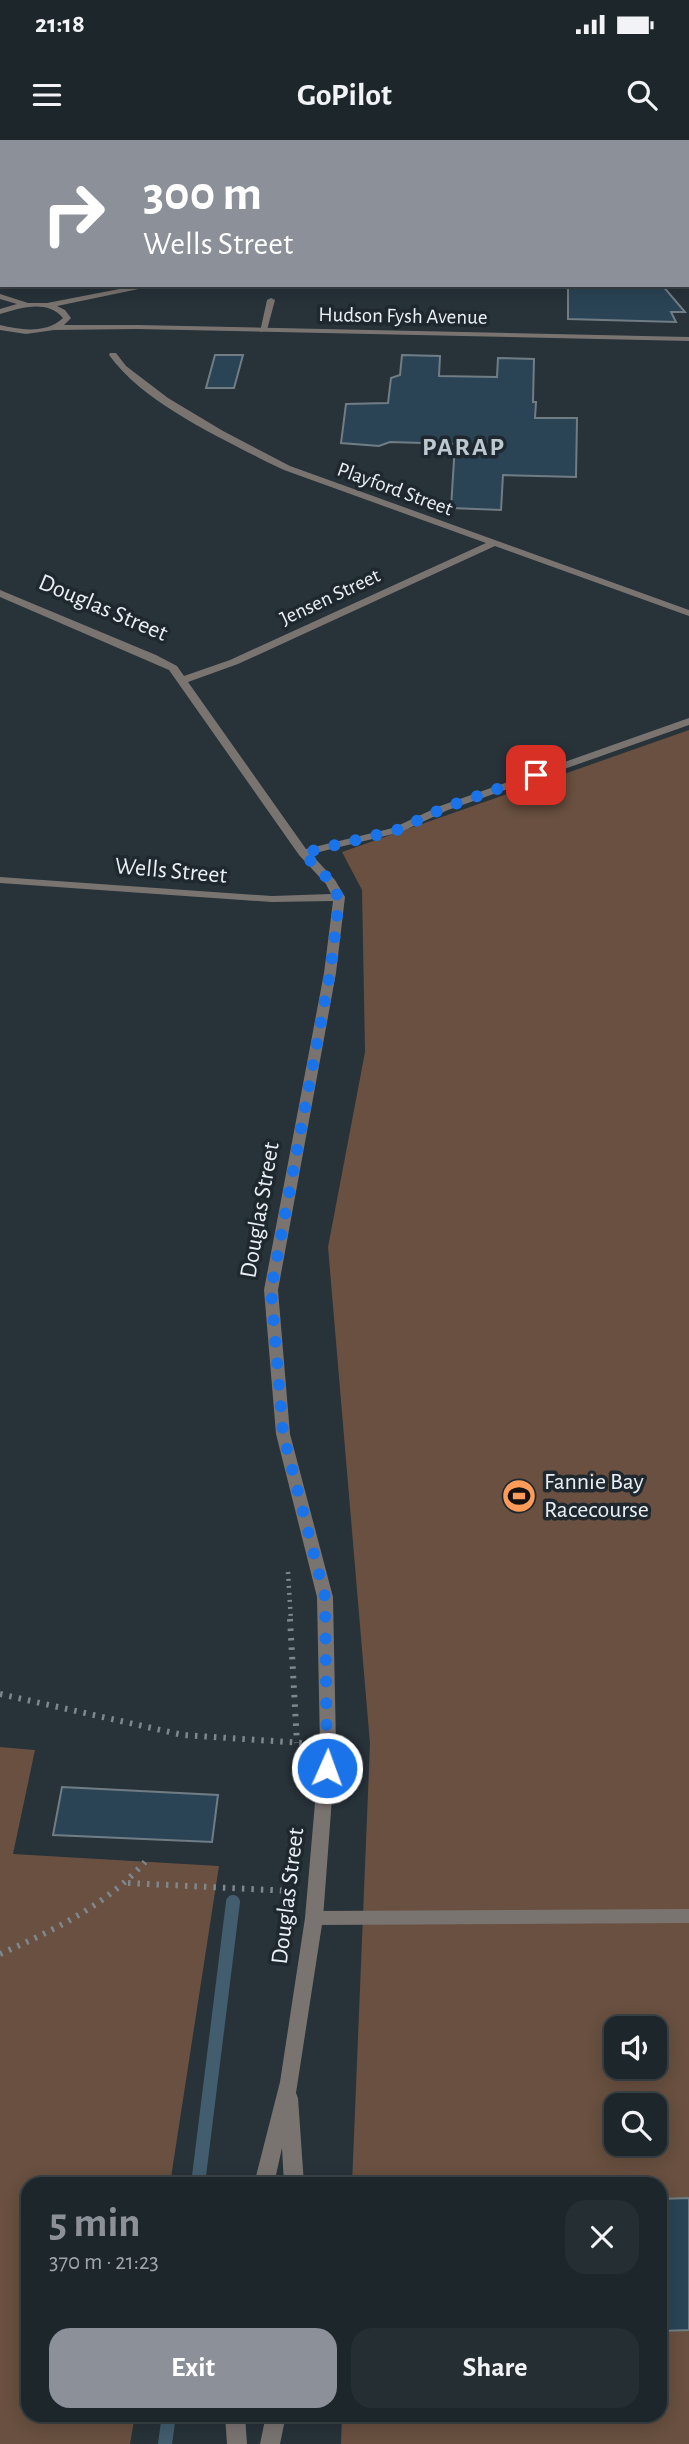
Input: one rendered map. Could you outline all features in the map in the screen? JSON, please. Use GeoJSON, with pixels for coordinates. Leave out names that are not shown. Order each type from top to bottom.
{"type":"FeatureCollection","features":[{"type":"Feature","properties":{"kind":"street"},"geometry":{"type":"LineString","coordinates":[[0,312],[144,287]]}},
{"type":"Feature","properties":{"kind":"street"},"geometry":{"type":"LineString","coordinates":[[0,296],[116,327]]}},
{"type":"Feature","properties":{"kind":"street"},"geometry":{"type":"LineString","coordinates":[[51,328],[90,298]]}},
{"type":"Feature","properties":{"kind":"street"},"geometry":{"type":"LineString","coordinates":[[263,330],[271,299]]}},
{"type":"Feature","properties":{"kind":"street"},"geometry":{"type":"LineString","coordinates":[[0,328],[27,331],[116,327]]}},
{"type":"Feature","properties":{"kind":"street","name":"Hudson Fysh Avenue"},"geometry":{"type":"LineString","coordinates":[[116,327],[689,339]]}},
{"type":"Feature","properties":{"kind":"street","name":"Playford Street"},"geometry":{"type":"LineString","coordinates":[[113,355],[117,365],[130,375],[234,443],[331,485],[689,613]]}},
{"type":"Feature","properties":{"kind":"street","name":"Jensen Street"},"geometry":{"type":"LineString","coordinates":[[181,681],[234,662],[494,543]]}},
{"type":"Feature","properties":{"kind":"street","name":"Douglas Street"},"geometry":{"type":"LineString","coordinates":[[0,593],[173,668],[303,853],[331,882],[338,897],[330,973],[271,1290],[283,1434],[325,1597],[328,1745],[314,1918],[289,2082],[266,2177]]}},
{"type":"Feature","properties":{"kind":"street"},"geometry":{"type":"LineString","coordinates":[[303,853],[397,830],[444,808],[689,721]]}},
{"type":"Feature","properties":{"kind":"street","name":"Wells Street"},"geometry":{"type":"LineString","coordinates":[[0,880],[191,895],[272,899],[338,897]]}},
{"type":"Feature","properties":{"kind":"street"},"geometry":{"type":"LineString","coordinates":[[314,1918],[689,1916]]}},
{"type":"Feature","properties":{"kind":"street","name":"Douglas Street"},"geometry":{"type":"LineString","coordinates":[[289,2082],[294,2177]]}},
{"type":"Feature","properties":{"kind":"street"},"geometry":{"type":"LineString","coordinates":[[235,2422],[237,2444]]}},
{"type":"Feature","properties":{"kind":"street"},"geometry":{"type":"LineString","coordinates":[[270,2444],[275,2422]]}},
{"type":"Feature","properties":{"kind":"path"},"geometry":{"type":"LineString","coordinates":[[288,1572],[297,1743]]}},
{"type":"Feature","properties":{"kind":"path"},"geometry":{"type":"LineString","coordinates":[[0,1694],[183,1735],[328,1745]]}},
{"type":"Feature","properties":{"kind":"path"},"geometry":{"type":"LineString","coordinates":[[0,1954],[66,1925],[128,1883],[145,1862]]}},
{"type":"Feature","properties":{"kind":"path"},"geometry":{"type":"LineString","coordinates":[[128,1883],[316,1892]]}},
{"type":"Feature","properties":{"kind":"shaded area","name":"Fannie Bay Racecourse"},"geometry":{"type":"Polygon","coordinates":[[[689,730],[689,2444],[341,2444],[342,2422],[667,2422],[667,2177],[352,2177],[370,1744],[328,1247],[365,1052],[362,890],[342,852],[689,730]]]}},
{"type":"Feature","properties":{"kind":"shaded area"},"geometry":{"type":"Polygon","coordinates":[[[0,1747],[35,1750],[13,1854],[219,1866],[171,2177],[21,2177],[21,2422],[134,2422],[130,2444],[0,2444],[0,1747]]]}},
{"type":"Feature","properties":{"kind":"building"},"geometry":{"type":"Polygon","coordinates":[[[568,287],[664,287],[685,312],[671,312],[676,322],[568,319],[568,287]]]}},
{"type":"Feature","properties":{"kind":"building"},"geometry":{"type":"Polygon","coordinates":[[[215,355],[243,355],[234,388],[206,388],[215,355]]]}},
{"type":"Feature","properties":{"kind":"building"},"geometry":{"type":"Polygon","coordinates":[[[402,355],[440,356],[439,376],[497,377],[498,358],[534,359],[535,418],[577,418],[576,477],[503,475],[501,510],[451,508],[455,444],[390,442],[379,446],[341,443],[346,404],[388,403],[391,378],[400,375],[402,355]]]}},
{"type":"Feature","properties":{"kind":"building"},"geometry":{"type":"Polygon","coordinates":[[[62,1787],[218,1795],[212,1842],[53,1835],[62,1787]]]}},
{"type":"Feature","properties":{"kind":"building"},"geometry":{"type":"Polygon","coordinates":[[[689,2198],[689,2330],[667,2331],[667,2199],[689,2198]]]}},
{"type":"Feature","properties":{"kind":"waterway"},"geometry":{"type":"LineString","coordinates":[[199,2177],[233,1902]]}},
{"type":"Feature","properties":{"kind":"waterway"},"geometry":{"type":"LineString","coordinates":[[165,2444],[168,2422]]}},
{"type":"Feature","properties":{"kind":"place","name":"Fannie Bay Racecourse"},"geometry":{"type":"Point","coordinates":[519,1496]}},
{"type":"Feature","properties":{"kind":"district","name":"PARAP"},"geometry":{"type":"Point","coordinates":[464,447]}},
{"type":"Feature","properties":{"kind":"route"},"geometry":{"type":"LineString","coordinates":[[327,1768],[325,1597],[283,1434],[271,1290],[330,973],[337,918],[338,897],[331,882],[303,853],[397,830],[444,808],[536,775]]}}]}
